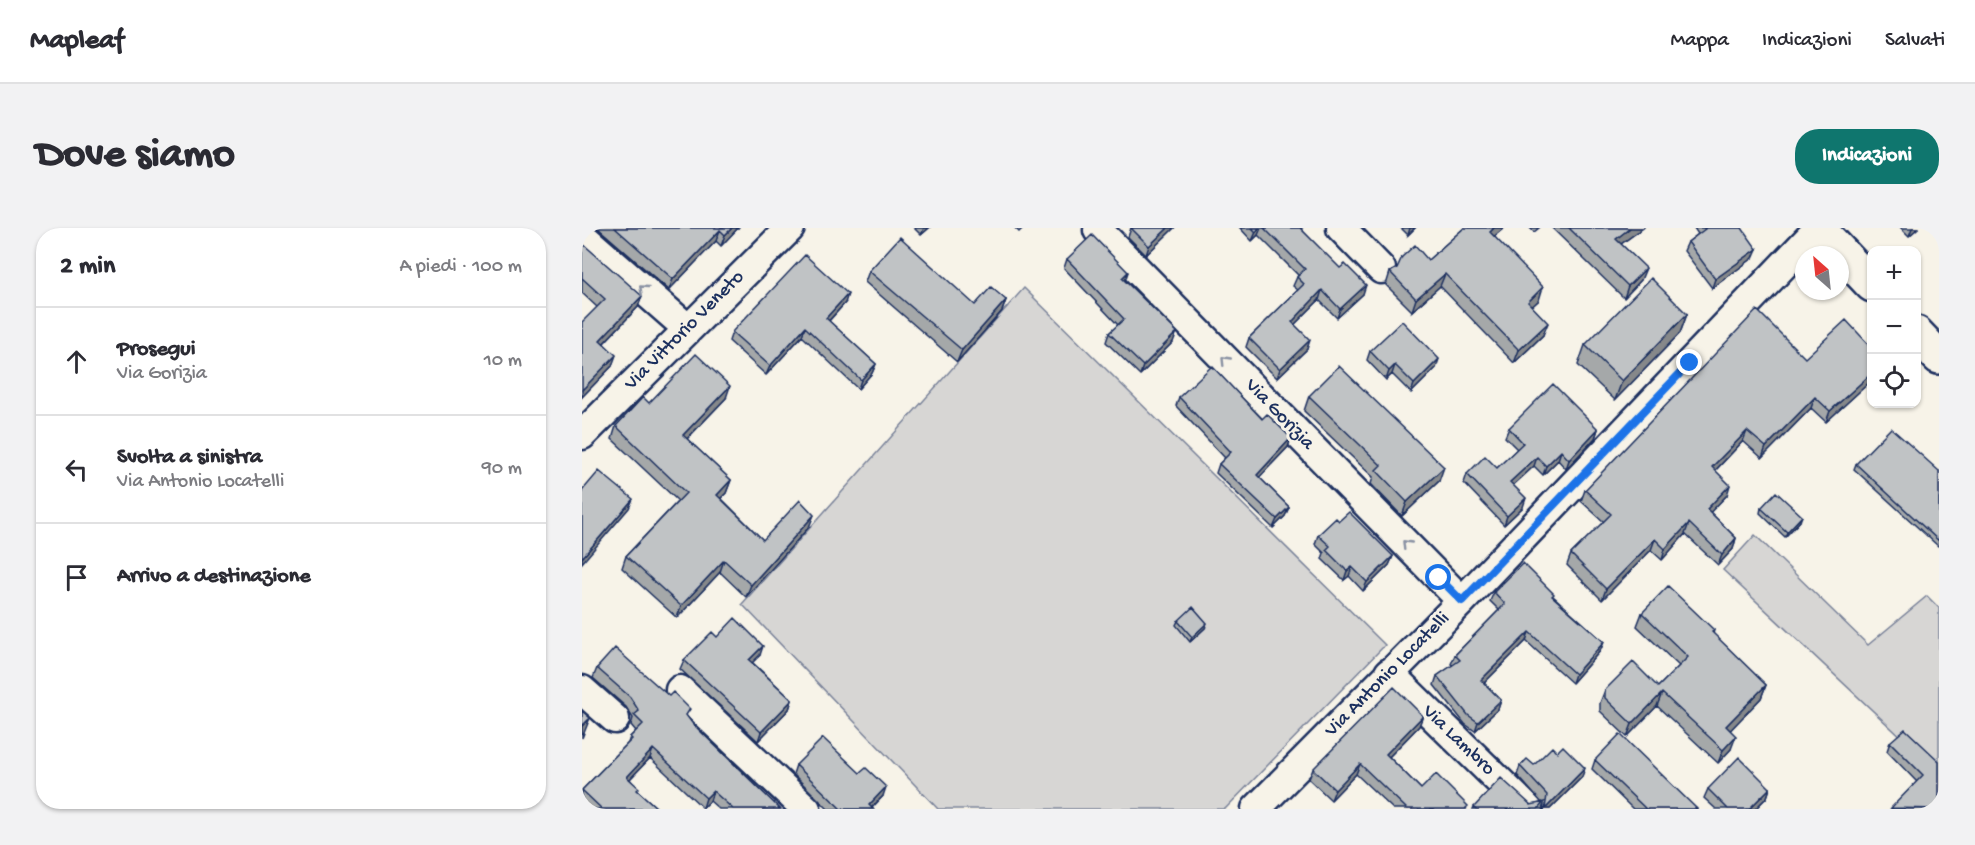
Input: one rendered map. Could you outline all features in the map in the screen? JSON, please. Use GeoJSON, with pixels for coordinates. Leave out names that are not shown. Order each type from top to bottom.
{"type":"FeatureCollection","features":[{"type":"Feature","properties":{"kind":"main road"},"geometry":{"type":"LineString","coordinates":[[1818,228],[1867,280]]}},
{"type":"Feature","properties":{"kind":"main road"},"geometry":{"type":"LineString","coordinates":[[1921,337],[1939,357]]}},
{"type":"Feature","properties":{"kind":"street","name":"Via Vittorio Veneto"},"geometry":{"type":"LineString","coordinates":[[582,435],[789,228]]}},
{"type":"Feature","properties":{"kind":"street","name":"Via Gorizia"},"geometry":{"type":"LineString","coordinates":[[1100,228],[1098,230],[1462,601]]}},
{"type":"Feature","properties":{"kind":"street"},"geometry":{"type":"LineString","coordinates":[[1341,228],[1381,269]]}},
{"type":"Feature","properties":{"kind":"street","name":"Via Antonio Locatelli"},"geometry":{"type":"LineString","coordinates":[[1256,809],[1462,601],[1818,228]]}},
{"type":"Feature","properties":{"kind":"street"},"geometry":{"type":"LineString","coordinates":[[582,236],[687,328]]}},
{"type":"Feature","properties":{"kind":"street","name":"Via Lambro"},"geometry":{"type":"LineString","coordinates":[[1389,673],[1528,809]]}},
{"type":"Feature","properties":{"kind":"street"},"geometry":{"type":"LineString","coordinates":[[582,690],[615,719]]}},
{"type":"Feature","properties":{"kind":"street"},"geometry":{"type":"LineString","coordinates":[[680,690],[806,809]]}},
{"type":"Feature","properties":{"kind":"shaded area"},"geometry":{"type":"Polygon","coordinates":[[[1024,288],[1385,645],[1225,809],[938,809],[742,604],[1024,288]]]}},
{"type":"Feature","properties":{"kind":"shaded area"},"geometry":{"type":"Polygon","coordinates":[[[1755,535],[1868,645],[1927,596],[1939,608],[1939,773],[1723,570],[1755,535]]]}},
{"type":"Feature","properties":{"kind":"building"},"geometry":{"type":"Polygon","coordinates":[[[615,228],[732,228],[725,235],[720,230],[673,279],[615,228]]]}},
{"type":"Feature","properties":{"kind":"building"},"geometry":{"type":"Polygon","coordinates":[[[1131,228],[1168,228],[1149,246],[1131,228]]]}},
{"type":"Feature","properties":{"kind":"building"},"geometry":{"type":"Polygon","coordinates":[[[1264,228],[1300,228],[1340,268],[1345,264],[1366,285],[1340,309],[1322,290],[1292,322],[1310,340],[1280,369],[1249,338],[1304,284],[1297,277],[1305,269],[1264,228]]]}},
{"type":"Feature","properties":{"kind":"building"},"geometry":{"type":"Polygon","coordinates":[[[1464,228],[1494,228],[1490,232],[1543,287],[1528,302],[1548,323],[1519,350],[1445,274],[1416,299],[1390,272],[1397,268],[1402,257],[1415,245],[1428,260],[1464,228]]]}},
{"type":"Feature","properties":{"kind":"building"},"geometry":{"type":"Polygon","coordinates":[[[1569,228],[1630,228],[1616,239],[1646,268],[1628,286],[1569,228]]]}},
{"type":"Feature","properties":{"kind":"building"},"geometry":{"type":"Polygon","coordinates":[[[1704,228],[1742,228],[1757,249],[1715,279],[1688,242],[1704,228]]]}},
{"type":"Feature","properties":{"kind":"building"},"geometry":{"type":"Polygon","coordinates":[[[1092,235],[1128,272],[1122,278],[1177,332],[1143,366],[1109,333],[1124,319],[1067,259],[1092,235]]]}},
{"type":"Feature","properties":{"kind":"building"},"geometry":{"type":"Polygon","coordinates":[[[900,237],[975,305],[991,287],[1006,300],[962,350],[869,271],[900,237]]]}},
{"type":"Feature","properties":{"kind":"building"},"geometry":{"type":"Polygon","coordinates":[[[582,243],[642,296],[600,340],[616,355],[582,390],[582,322],[605,299],[582,278],[582,243]]]}},
{"type":"Feature","properties":{"kind":"building"},"geometry":{"type":"Polygon","coordinates":[[[805,255],[848,294],[826,318],[876,364],[861,380],[805,327],[770,366],[732,332],[805,255]]]}},
{"type":"Feature","properties":{"kind":"building"},"geometry":{"type":"Polygon","coordinates":[[[1651,278],[1687,314],[1622,381],[1585,345],[1651,278]]]}},
{"type":"Feature","properties":{"kind":"building"},"geometry":{"type":"Polygon","coordinates":[[[1757,310],[1805,358],[1846,320],[1867,343],[1867,378],[1830,411],[1815,397],[1766,447],[1747,431],[1712,467],[1730,485],[1707,509],[1736,538],[1722,555],[1689,523],[1665,549],[1655,539],[1606,589],[1571,554],[1611,514],[1585,490],[1757,310]]]}},
{"type":"Feature","properties":{"kind":"building"},"geometry":{"type":"Polygon","coordinates":[[[1402,321],[1439,359],[1414,384],[1395,365],[1389,371],[1370,351],[1402,321]]]}},
{"type":"Feature","properties":{"kind":"building"},"geometry":{"type":"Polygon","coordinates":[[[696,354],[730,386],[683,435],[731,480],[717,495],[763,540],[800,500],[814,515],[751,585],[724,560],[681,606],[626,556],[686,493],[616,426],[643,397],[649,403],[696,354]]]}},
{"type":"Feature","properties":{"kind":"building"},"geometry":{"type":"Polygon","coordinates":[[[1212,366],[1262,419],[1267,414],[1291,438],[1257,475],[1289,507],[1277,519],[1219,464],[1231,452],[1179,397],[1212,366]]]}},
{"type":"Feature","properties":{"kind":"building"},"geometry":{"type":"Polygon","coordinates":[[[1339,366],[1444,467],[1407,502],[1376,470],[1381,465],[1309,396],[1339,366]]]}},
{"type":"Feature","properties":{"kind":"building"},"geometry":{"type":"Polygon","coordinates":[[[1553,384],[1598,429],[1569,460],[1561,451],[1546,466],[1537,457],[1510,482],[1526,498],[1507,516],[1467,474],[1485,456],[1497,468],[1523,443],[1509,428],[1553,384]]]}},
{"type":"Feature","properties":{"kind":"building"},"geometry":{"type":"Polygon","coordinates":[[[1891,428],[1939,471],[1939,541],[1856,464],[1891,428]]]}},
{"type":"Feature","properties":{"kind":"building"},"geometry":{"type":"Polygon","coordinates":[[[599,471],[633,499],[582,558],[582,491],[599,471]]]}},
{"type":"Feature","properties":{"kind":"building"},"geometry":{"type":"Polygon","coordinates":[[[1776,492],[1802,516],[1787,532],[1761,508],[1776,492]]]}},
{"type":"Feature","properties":{"kind":"building"},"geometry":{"type":"Polygon","coordinates":[[[1349,512],[1393,556],[1367,582],[1352,567],[1347,571],[1326,550],[1330,546],[1318,535],[1336,518],[1339,521],[1349,512]]]}},
{"type":"Feature","properties":{"kind":"building"},"geometry":{"type":"Polygon","coordinates":[[[1523,563],[1554,594],[1552,596],[1604,642],[1575,674],[1529,632],[1481,680],[1501,700],[1478,722],[1468,715],[1437,676],[1460,660],[1455,655],[1505,604],[1494,592],[1523,563]]]}},
{"type":"Feature","properties":{"kind":"building"},"geometry":{"type":"Polygon","coordinates":[[[1668,586],[1766,685],[1726,726],[1736,736],[1723,750],[1662,693],[1632,724],[1605,698],[1605,690],[1633,662],[1658,687],[1688,657],[1642,613],[1668,586]]]}},
{"type":"Feature","properties":{"kind":"building"},"geometry":{"type":"Polygon","coordinates":[[[1193,607],[1207,623],[1192,637],[1178,621],[1193,607]]]}},
{"type":"Feature","properties":{"kind":"building"},"geometry":{"type":"Polygon","coordinates":[[[735,618],[763,646],[749,660],[792,700],[761,732],[684,660],[712,632],[717,637],[735,618]]]}},
{"type":"Feature","properties":{"kind":"building"},"geometry":{"type":"Polygon","coordinates":[[[615,648],[669,696],[673,692],[690,709],[686,715],[692,723],[780,809],[733,809],[713,791],[706,798],[653,749],[627,777],[639,788],[637,790],[658,809],[602,809],[582,790],[632,739],[630,737],[643,724],[634,715],[639,711],[630,697],[597,668],[615,648]]]}},
{"type":"Feature","properties":{"kind":"building"},"geometry":{"type":"Polygon","coordinates":[[[1394,687],[1423,716],[1386,754],[1421,789],[1436,774],[1468,806],[1465,809],[1407,809],[1360,764],[1335,790],[1313,769],[1394,687]]]}},
{"type":"Feature","properties":{"kind":"building"},"geometry":{"type":"Polygon","coordinates":[[[582,711],[590,718],[582,726],[582,711]]]}},
{"type":"Feature","properties":{"kind":"building"},"geometry":{"type":"Polygon","coordinates":[[[1905,729],[1939,761],[1939,809],[1891,808],[1923,775],[1890,742],[1905,729]]]}},
{"type":"Feature","properties":{"kind":"building"},"geometry":{"type":"Polygon","coordinates":[[[1620,734],[1697,809],[1646,809],[1595,760],[1620,734]]]}},
{"type":"Feature","properties":{"kind":"building"},"geometry":{"type":"Polygon","coordinates":[[[823,738],[860,773],[866,768],[886,787],[869,805],[873,809],[841,809],[796,765],[823,738]]]}},
{"type":"Feature","properties":{"kind":"building"},"geometry":{"type":"Polygon","coordinates":[[[1563,746],[1585,768],[1545,809],[1547,795],[1520,766],[1527,759],[1534,765],[1552,747],[1557,752],[1563,746]]]}},
{"type":"Feature","properties":{"kind":"building"},"geometry":{"type":"Polygon","coordinates":[[[1739,757],[1770,788],[1749,809],[1728,809],[1708,789],[1739,757]]]}},
{"type":"Feature","properties":{"kind":"building"},"geometry":{"type":"Polygon","coordinates":[[[1501,778],[1531,805],[1544,802],[1538,809],[1476,809],[1474,807],[1501,778]]]}},
{"type":"Feature","properties":{"kind":"route"},"geometry":{"type":"LineString","coordinates":[[1439,578],[1462,601],[1690,363]]}}]}
